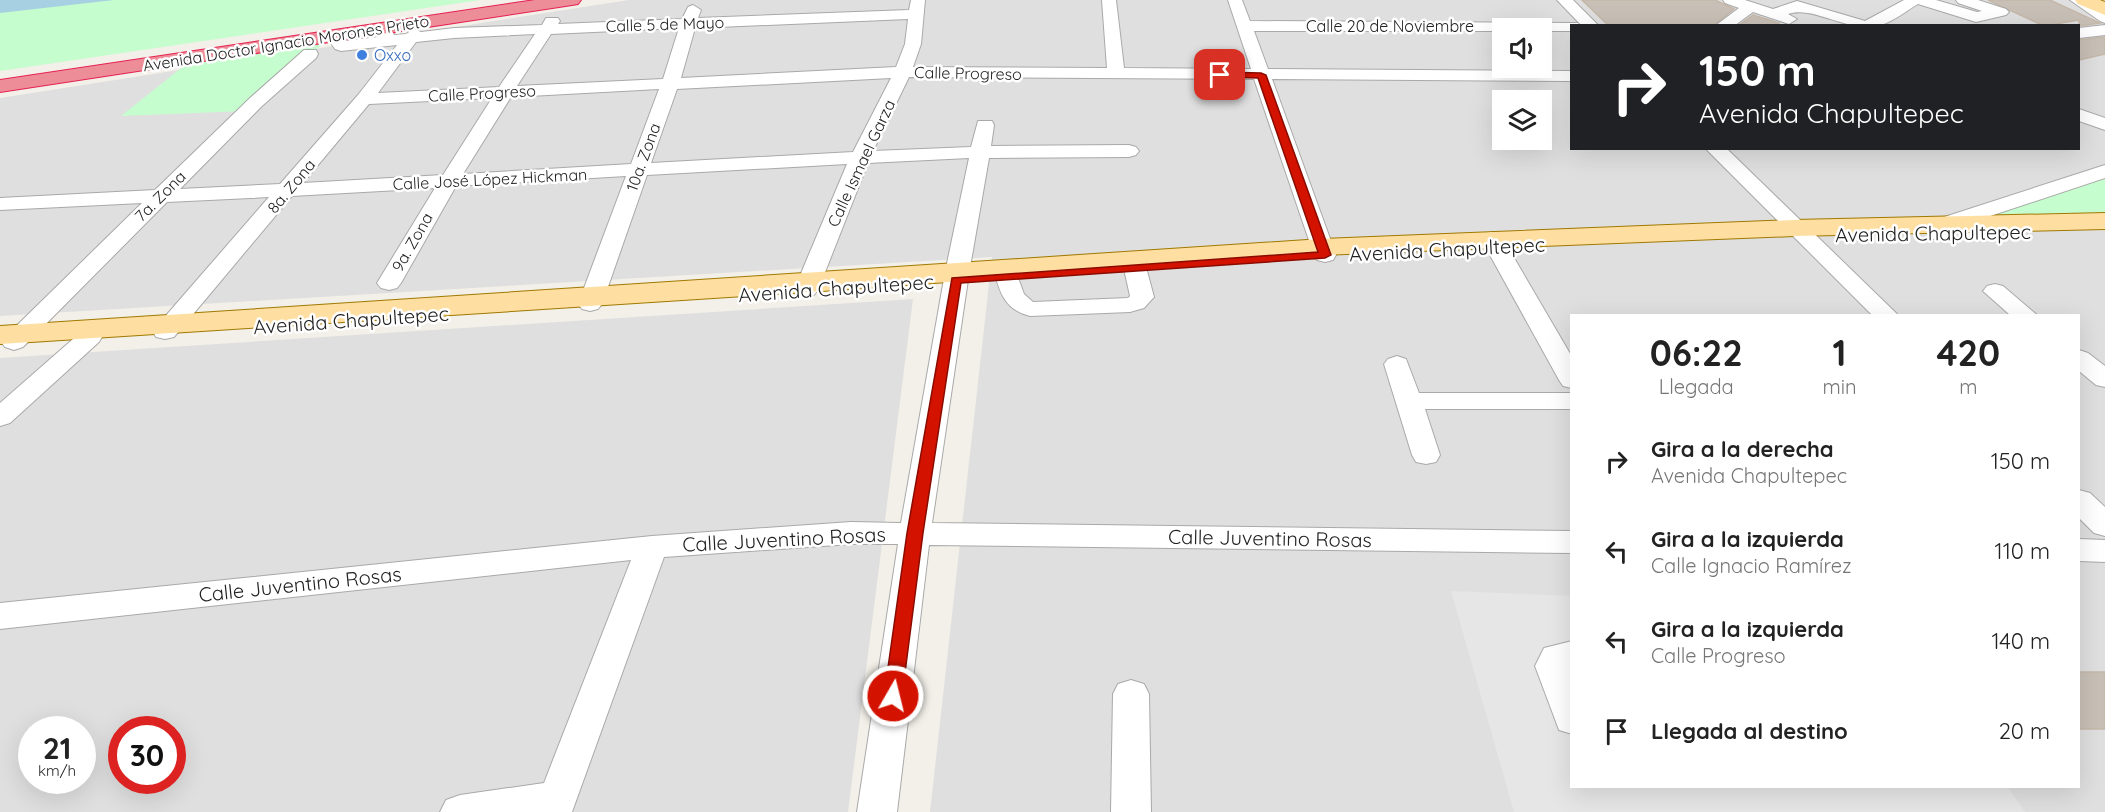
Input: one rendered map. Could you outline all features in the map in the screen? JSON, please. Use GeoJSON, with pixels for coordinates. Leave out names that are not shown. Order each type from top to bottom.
{"type":"FeatureCollection","features":[{"type":"Feature","properties":{"kind":"highway","name":"Avenida Doctor Ignacio Morones Prieto"},"geometry":{"type":"LineString","coordinates":[[0,76],[522,0]]}},
{"type":"Feature","properties":{"kind":"highway","name":"Avenida Doctor Ignacio Morones Prieto"},"geometry":{"type":"LineString","coordinates":[[0,86],[334,36],[386,35],[572,0]]}},
{"type":"Feature","properties":{"kind":"main road"},"geometry":{"type":"LineString","coordinates":[[2084,0],[2105,9]]}},
{"type":"Feature","properties":{"kind":"main road"},"geometry":{"type":"LineString","coordinates":[[1941,229],[2105,221]]}},
{"type":"Feature","properties":{"kind":"main road","name":"Avenida Chapultepec"},"geometry":{"type":"LineString","coordinates":[[9,338],[90,337],[169,328],[1323,251],[1495,242],[1941,229],[2105,230]]}},
{"type":"Feature","properties":{"kind":"main road"},"geometry":{"type":"LineString","coordinates":[[9,338],[169,328]]}},
{"type":"Feature","properties":{"kind":"street"},"geometry":{"type":"LineString","coordinates":[[1109,0],[1116,75]]}},
{"type":"Feature","properties":{"kind":"street"},"geometry":{"type":"LineString","coordinates":[[1235,0],[1323,251]]}},
{"type":"Feature","properties":{"kind":"street"},"geometry":{"type":"LineString","coordinates":[[1564,0],[1589,24]]}},
{"type":"Feature","properties":{"kind":"street"},"geometry":{"type":"LineString","coordinates":[[1730,0],[1801,24]]}},
{"type":"Feature","properties":{"kind":"street"},"geometry":{"type":"LineString","coordinates":[[1773,14],[1819,0]]}},
{"type":"Feature","properties":{"kind":"street"},"geometry":{"type":"LineString","coordinates":[[1824,0],[1885,16]]}},
{"type":"Feature","properties":{"kind":"street"},"geometry":{"type":"LineString","coordinates":[[1871,24],[1915,0]]}},
{"type":"Feature","properties":{"kind":"street"},"geometry":{"type":"LineString","coordinates":[[1920,0],[1976,17],[2001,12],[1963,0]]}},
{"type":"Feature","properties":{"kind":"street"},"geometry":{"type":"LineString","coordinates":[[2076,0],[2105,18]]}},
{"type":"Feature","properties":{"kind":"street"},"geometry":{"type":"LineString","coordinates":[[1797,6],[1860,24]]}},
{"type":"Feature","properties":{"kind":"street","name":"Calle 5 de Mayo"},"geometry":{"type":"LineString","coordinates":[[386,35],[413,36],[691,16],[917,7]]}},
{"type":"Feature","properties":{"kind":"street","name":"Calle Ismael Garza"},"geometry":{"type":"LineString","coordinates":[[807,286],[860,157],[903,72],[913,44],[917,7]]}},
{"type":"Feature","properties":{"kind":"street"},"geometry":{"type":"LineString","coordinates":[[1726,24],[1750,7]]}},
{"type":"Feature","properties":{"kind":"street","name":"10a. Zona"},"geometry":{"type":"LineString","coordinates":[[591,300],[670,84],[691,16]]}},
{"type":"Feature","properties":{"kind":"street","name":"9a. Zona"},"geometry":{"type":"LineString","coordinates":[[389,283],[447,181],[503,92],[550,25]]}},
{"type":"Feature","properties":{"kind":"street","name":"Calle 20 de Noviembre"},"geometry":{"type":"LineString","coordinates":[[1245,26],[1570,26]]}},
{"type":"Feature","properties":{"kind":"street"},"geometry":{"type":"LineString","coordinates":[[2080,33],[2105,30]]}},
{"type":"Feature","properties":{"kind":"street","name":"8a. Zona"},"geometry":{"type":"LineString","coordinates":[[169,328],[288,190],[413,36]]}},
{"type":"Feature","properties":{"kind":"street","name":"7a. Zona"},"geometry":{"type":"LineString","coordinates":[[9,338],[160,196],[255,102],[310,54]]}},
{"type":"Feature","properties":{"kind":"street","name":"Calle Progreso"},"geometry":{"type":"LineString","coordinates":[[364,99],[903,72],[1570,76]]}},
{"type":"Feature","properties":{"kind":"street"},"geometry":{"type":"LineString","coordinates":[[2080,116],[2105,124]]}},
{"type":"Feature","properties":{"kind":"street"},"geometry":{"type":"LineString","coordinates":[[877,812],[915,533],[956,276],[983,138]]}},
{"type":"Feature","properties":{"kind":"street","name":"Calle José López Hickman"},"geometry":{"type":"LineString","coordinates":[[0,204],[638,171],[860,157],[983,138],[1129,151]]}},
{"type":"Feature","properties":{"kind":"street"},"geometry":{"type":"LineString","coordinates":[[1716,150],[1885,314]]}},
{"type":"Feature","properties":{"kind":"street"},"geometry":{"type":"LineString","coordinates":[[1941,229],[2105,171]]}},
{"type":"Feature","properties":{"kind":"street"},"geometry":{"type":"LineString","coordinates":[[1495,242],[1570,376]]}},
{"type":"Feature","properties":{"kind":"street"},"geometry":{"type":"LineString","coordinates":[[1995,291],[2024,314]]}},
{"type":"Feature","properties":{"kind":"street"},"geometry":{"type":"LineString","coordinates":[[0,417],[90,337]]}},
{"type":"Feature","properties":{"kind":"street"},"geometry":{"type":"LineString","coordinates":[[1397,364],[1426,455]]}},
{"type":"Feature","properties":{"kind":"street"},"geometry":{"type":"LineString","coordinates":[[1408,400],[1570,401]]}},
{"type":"Feature","properties":{"kind":"street"},"geometry":{"type":"LineString","coordinates":[[2080,501],[2105,525]]}},
{"type":"Feature","properties":{"kind":"street","name":"Calle Juventino Rosas"},"geometry":{"type":"LineString","coordinates":[[0,616],[652,547],[774,537],[915,533],[1570,542]]}},
{"type":"Feature","properties":{"kind":"street"},"geometry":{"type":"LineString","coordinates":[[460,812],[555,805],[652,547]]}},
{"type":"Feature","properties":{"kind":"street"},"geometry":{"type":"LineString","coordinates":[[2080,550],[2105,551]]}},
{"type":"Feature","properties":{"kind":"street"},"geometry":{"type":"LineString","coordinates":[[1570,654],[1556,658],[1552,666],[1570,714]]}},
{"type":"Feature","properties":{"kind":"street"},"geometry":{"type":"LineString","coordinates":[[1131,694],[1131,812]]}},
{"type":"Feature","properties":{"kind":"shaded area"},"geometry":{"type":"Polygon","coordinates":[[[629,0],[2105,0],[2105,812],[930,812],[992,257],[0,316],[0,98],[629,0]]]}},
{"type":"Feature","properties":{"kind":"shaded area"},"geometry":{"type":"Polygon","coordinates":[[[913,299],[848,812],[0,812],[0,358],[913,299]]]}},
{"type":"Feature","properties":{"kind":"shaded area"},"geometry":{"type":"Polygon","coordinates":[[[1451,591],[1570,596],[1570,788],[2008,788],[2025,812],[1514,812],[1451,591]]]}},
{"type":"Feature","properties":{"kind":"green space"},"geometry":{"type":"Polygon","coordinates":[[[0,0],[480,0],[0,71],[0,0]]]}},
{"type":"Feature","properties":{"kind":"green space"},"geometry":{"type":"Polygon","coordinates":[[[334,36],[310,54],[246,111],[121,116],[195,57],[334,36]]]}},
{"type":"Feature","properties":{"kind":"green space"},"geometry":{"type":"Polygon","coordinates":[[[2105,171],[2105,221],[1972,215],[2105,171]]]}},
{"type":"Feature","properties":{"kind":"water"},"geometry":{"type":"Polygon","coordinates":[[[0,0],[114,0],[0,13],[0,0]]]}},
{"type":"Feature","properties":{"kind":"building"},"geometry":{"type":"Polygon","coordinates":[[[1582,0],[1715,0],[1734,9],[1715,24],[1607,24],[1582,0]]]}},
{"type":"Feature","properties":{"kind":"building"},"geometry":{"type":"Polygon","coordinates":[[[1988,0],[2050,0],[2100,23],[2080,26],[2079,20],[2040,24],[1988,0]]]}},
{"type":"Feature","properties":{"kind":"building"},"geometry":{"type":"Polygon","coordinates":[[[1753,15],[1779,23],[1779,24],[1741,24],[1753,15]]]}},
{"type":"Feature","properties":{"kind":"building"},"geometry":{"type":"Polygon","coordinates":[[[2105,37],[2105,54],[2080,60],[2080,40],[2105,37]]]}},
{"type":"Feature","properties":{"kind":"building"},"geometry":{"type":"Polygon","coordinates":[[[2080,672],[2105,672],[2105,729],[2080,729],[2080,672]]]}},
{"type":"Feature","properties":{"kind":"place","name":"Oxxo"},"geometry":{"type":"Point","coordinates":[362,55]}},
{"type":"Feature","properties":{"kind":"route"},"geometry":{"type":"LineString","coordinates":[[893,696],[915,533],[956,280],[1325,255],[1261,75],[1220,75]]}}]}
